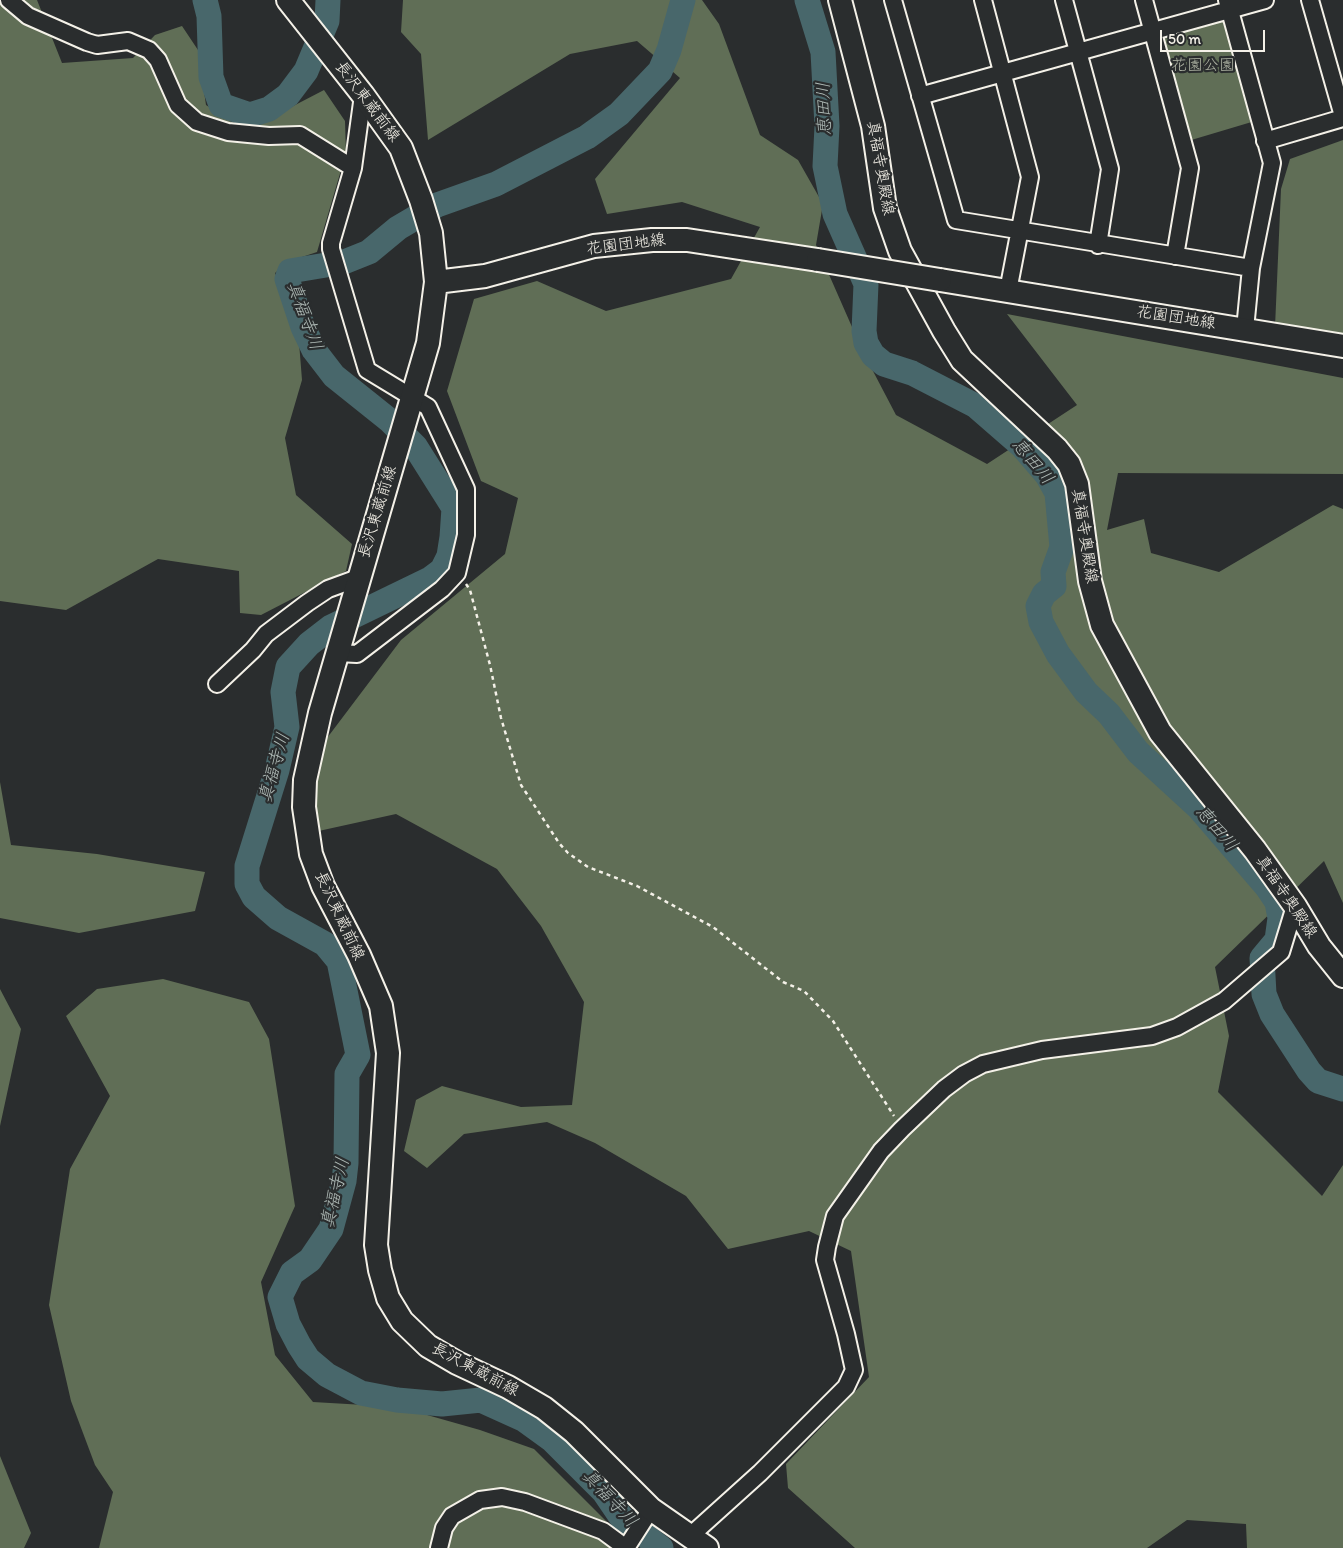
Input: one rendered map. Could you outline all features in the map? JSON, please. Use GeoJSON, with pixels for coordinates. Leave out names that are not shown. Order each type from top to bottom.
{"type":"FeatureCollection","features":[{"type":"Feature","properties":{"kind":"street"},"geometry":{"type":"LineString","coordinates":[[9,0],[28,16],[87,42],[97,45],[128,40],[149,50],[158,60],[178,105],[197,122],[228,132],[269,136],[300,135],[353,168]]}},
{"type":"Feature","properties":{"kind":"street","name":"長沢東蔵前線"},"geometry":{"type":"LineString","coordinates":[[288,0],[363,95],[401,148],[422,200],[431,233],[436,282],[428,343],[309,755],[304,807],[311,854],[323,886],[359,955],[381,1006],[388,1054],[376,1245],[388,1298],[402,1321],[428,1346],[457,1363],[508,1387],[544,1408],[574,1432],[648,1514],[698,1542]]}},
{"type":"Feature","properties":{"kind":"street","name":"真福寺奥殿線"},"geometry":{"type":"LineString","coordinates":[[840,0],[873,126],[885,208],[900,251],[962,360],[1057,449],[1069,464],[1077,484],[1090,581],[1102,626],[1160,732],[1255,850],[1295,906],[1319,946],[1343,976]]}},
{"type":"Feature","properties":{"kind":"street"},"geometry":{"type":"LineString","coordinates":[[893,0],[956,220],[1018,232],[1251,268]]}},
{"type":"Feature","properties":{"kind":"street"},"geometry":{"type":"LineString","coordinates":[[983,0],[1030,177],[1008,291]]}},
{"type":"Feature","properties":{"kind":"street"},"geometry":{"type":"LineString","coordinates":[[1064,0],[1110,169],[1098,245]]}},
{"type":"Feature","properties":{"kind":"street"},"geometry":{"type":"LineString","coordinates":[[1144,0],[1190,168],[1175,256]]}},
{"type":"Feature","properties":{"kind":"street"},"geometry":{"type":"LineString","coordinates":[[920,96],[1152,32],[1229,5],[1265,0]]}},
{"type":"Feature","properties":{"kind":"street"},"geometry":{"type":"LineString","coordinates":[[1265,142],[1343,117],[1310,0]]}},
{"type":"Feature","properties":{"kind":"street"},"geometry":{"type":"LineString","coordinates":[[1229,5],[1272,163],[1251,268],[1245,329]]}},
{"type":"Feature","properties":{"kind":"street"},"geometry":{"type":"LineString","coordinates":[[340,646],[357,654],[442,589],[457,573],[466,535],[466,489],[428,407],[410,404],[367,370],[331,249],[331,243],[353,168],[363,95]]}},
{"type":"Feature","properties":{"kind":"street","name":"花園団地線"},"geometry":{"type":"LineString","coordinates":[[436,282],[484,276],[594,246],[652,240],[687,240],[1343,346]]}},
{"type":"Feature","properties":{"kind":"street"},"geometry":{"type":"LineString","coordinates":[[216,684],[254,650],[266,634],[307,603],[328,589],[357,584]]}},
{"type":"Feature","properties":{"kind":"street"},"geometry":{"type":"LineString","coordinates":[[698,1542],[760,1473],[846,1387],[854,1370],[825,1260],[826,1247],[835,1216],[872,1164],[902,1129],[944,1089],[964,1074],[983,1064],[1042,1050],[1152,1036],[1177,1027],[1224,1001],[1282,952],[1295,906]]}},
{"type":"Feature","properties":{"kind":"street"},"geometry":{"type":"LineString","coordinates":[[438,1548],[444,1528],[452,1516],[480,1500],[502,1497],[525,1502],[602,1531],[626,1548],[648,1514]]}},
{"type":"Feature","properties":{"kind":"path"},"geometry":{"type":"LineString","coordinates":[[457,573],[470,590],[490,665],[500,718],[521,785],[559,843],[588,867],[645,890],[713,927],[784,982],[804,991],[833,1021],[902,1129]]}},
{"type":"Feature","properties":{"kind":"green space"},"geometry":{"type":"Polygon","coordinates":[[[0,0],[37,0],[62,63],[133,58],[155,35],[182,26],[198,50],[206,105],[235,124],[274,116],[324,90],[345,121],[346,153],[317,252],[290,261],[275,273],[299,342],[302,380],[285,438],[296,495],[352,544],[346,571],[261,615],[240,613],[239,571],[158,559],[66,610],[0,601],[0,0]]]}},
{"type":"Feature","properties":{"kind":"green space"},"geometry":{"type":"Polygon","coordinates":[[[403,0],[702,0],[719,24],[760,135],[798,160],[823,204],[816,245],[863,352],[896,415],[987,464],[1077,405],[1007,314],[1343,378],[1343,474],[1118,473],[1107,530],[1144,519],[1151,553],[1219,572],[1333,505],[1343,509],[1343,903],[1324,861],[1215,967],[1229,1036],[1218,1092],[1322,1196],[1343,1165],[1343,1548],[1247,1548],[1246,1524],[1187,1520],[1147,1548],[855,1548],[788,1488],[786,1464],[869,1377],[851,1251],[809,1231],[728,1249],[686,1196],[595,1143],[547,1122],[464,1134],[427,1168],[404,1151],[416,1100],[442,1086],[521,1107],[572,1105],[584,1002],[541,926],[497,869],[396,814],[305,834],[321,746],[401,640],[505,554],[518,498],[481,481],[447,391],[474,299],[537,281],[606,311],[731,279],[760,227],[682,202],[607,214],[595,179],[680,78],[637,41],[570,54],[428,140],[421,54],[401,32],[403,0]]]}},
{"type":"Feature","properties":{"kind":"green space","name":"花園公園"},"geometry":{"type":"Polygon","coordinates":[[[1227,17],[1255,121],[1188,141],[1158,37],[1227,17]]]}},
{"type":"Feature","properties":{"kind":"green space"},"geometry":{"type":"Polygon","coordinates":[[[1343,140],[1343,339],[1275,327],[1281,189],[1290,159],[1343,140]]]}},
{"type":"Feature","properties":{"kind":"green space"},"geometry":{"type":"Polygon","coordinates":[[[0,782],[11,845],[97,854],[205,872],[195,911],[79,933],[0,918],[0,782]]]}},
{"type":"Feature","properties":{"kind":"green space"},"geometry":{"type":"Polygon","coordinates":[[[163,979],[249,1002],[269,1039],[295,1206],[261,1282],[275,1355],[313,1402],[399,1407],[480,1430],[534,1449],[633,1548],[99,1548],[113,1492],[95,1465],[71,1401],[49,1305],[70,1169],[110,1096],[66,1016],[97,989],[163,979]]]}},
{"type":"Feature","properties":{"kind":"green space"},"geometry":{"type":"Polygon","coordinates":[[[0,989],[21,1029],[0,1126],[0,989]]]}},
{"type":"Feature","properties":{"kind":"green space"},"geometry":{"type":"Polygon","coordinates":[[[0,1456],[31,1533],[24,1548],[0,1548],[0,1456]]]}},
{"type":"Feature","properties":{"kind":"waterway","name":"真福寺川"},"geometry":{"type":"LineString","coordinates":[[205,0],[209,16],[211,77],[221,105],[250,115],[269,109],[288,95],[306,71],[327,21],[328,0]]}},
{"type":"Feature","properties":{"kind":"waterway","name":"真福寺川"},"geometry":{"type":"LineString","coordinates":[[661,1548],[621,1517],[604,1492],[552,1440],[523,1419],[481,1400],[442,1404],[397,1400],[361,1393],[327,1375],[308,1359],[299,1345],[288,1324],[280,1297],[292,1273],[310,1260],[331,1229],[344,1181],[346,1163],[347,1074],[358,1055],[339,961],[325,944],[278,918],[254,897],[247,884],[247,866],[277,770],[287,727],[283,692],[288,667],[309,644],[331,627],[430,579],[442,570],[449,556],[452,537],[454,508],[415,446],[389,420],[334,376],[314,350],[303,327],[287,279],[290,271],[344,262],[369,252],[398,228],[437,205],[496,184],[587,137],[619,114],[660,71],[669,50],[683,0]]}},
{"type":"Feature","properties":{"kind":"waterway","name":"恵田川"},"geometry":{"type":"LineString","coordinates":[[807,0],[823,52],[827,126],[825,166],[835,214],[866,284],[864,331],[866,343],[873,355],[884,364],[912,373],[976,406],[1022,446],[1047,475],[1057,493],[1062,547],[1053,572],[1054,586],[1044,594],[1038,606],[1041,622],[1058,654],[1086,692],[1109,714],[1138,752],[1199,808],[1267,887],[1277,902],[1280,918],[1277,940],[1262,958],[1264,994],[1272,1014],[1309,1071],[1318,1081],[1343,1089]]}}]}
